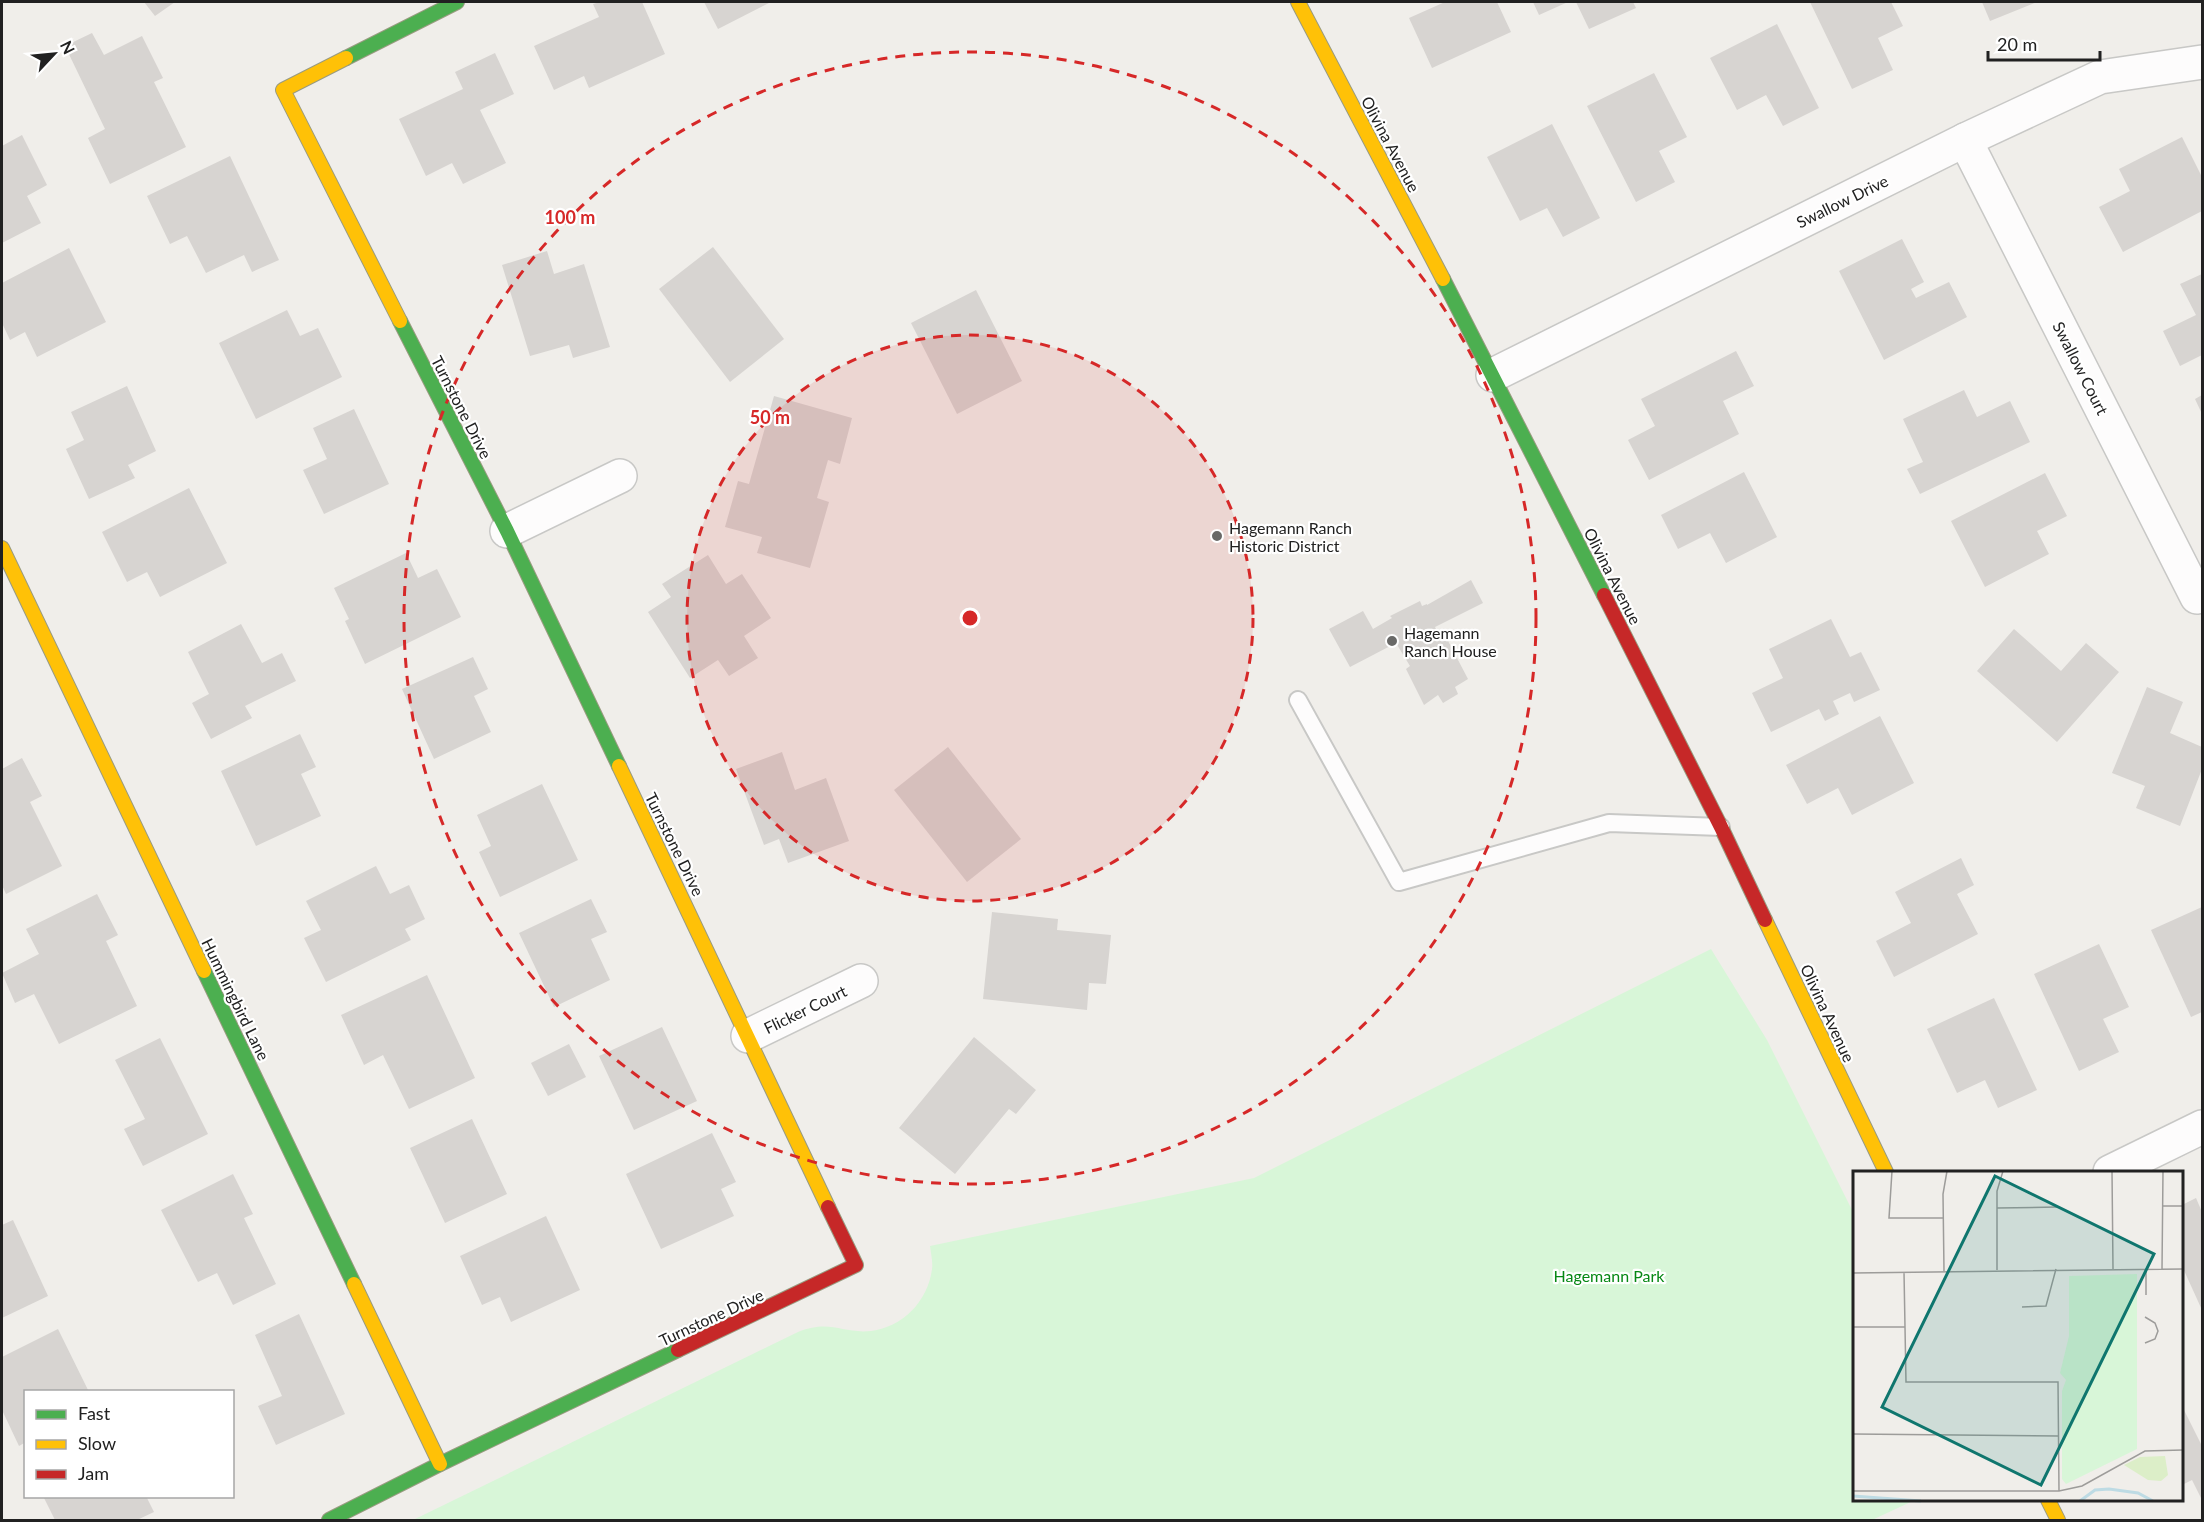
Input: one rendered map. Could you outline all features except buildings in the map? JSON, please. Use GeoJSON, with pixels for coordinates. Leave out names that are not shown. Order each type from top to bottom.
{"type":"FeatureCollection","features":[{"type":"Feature","properties":{"kind":"street","name":"Turnstone Drive"},"geometry":{"type":"LineString","coordinates":[[329,1521],[440,1464],[856,1265],[507,531],[283,90],[457,2]]}},
{"type":"Feature","properties":{"kind":"street","name":"Olivina Avenue"},"geometry":{"type":"LineString","coordinates":[[1298,2],[1492,375],[1721,827],[1885,1171]]}},
{"type":"Feature","properties":{"kind":"street","name":"Swallow Drive"},"geometry":{"type":"LineString","coordinates":[[1492,375],[1965,140],[2100,77],[2202,62]]}},
{"type":"Feature","properties":{"kind":"street","name":"Swallow Court"},"geometry":{"type":"LineString","coordinates":[[1965,140],[2197,597]]}},
{"type":"Feature","properties":{"kind":"street"},"geometry":{"type":"LineString","coordinates":[[507,531],[620,476]]}},
{"type":"Feature","properties":{"kind":"street","name":"Hummingbird Lane"},"geometry":{"type":"LineString","coordinates":[[2,548],[440,1464]]}},
{"type":"Feature","properties":{"kind":"street","name":"Flicker Court"},"geometry":{"type":"LineString","coordinates":[[748,1036],[861,981]]}},
{"type":"Feature","properties":{"kind":"street"},"geometry":{"type":"LineString","coordinates":[[2114,1171],[2202,1127]]}},
{"type":"Feature","properties":{"kind":"lane"},"geometry":{"type":"LineString","coordinates":[[1298,700],[1399,882],[1609,823],[1721,827]]}},
{"type":"Feature","properties":{"kind":"green space","name":"Hagemann Park"},"geometry":{"type":"Polygon","coordinates":[[[1711,949],[1767,1040],[1853,1212],[1853,1501],[1913,1501],[1872,1520],[413,1520],[798,1332],[819,1327],[871,1331],[893,1324],[912,1310],[925,1292],[932,1269],[930,1246],[1254,1178],[1711,949]]]}},
{"type":"Feature","properties":{"kind":"traffic: fast"},"geometry":{"type":"LineString","coordinates":[[346,58],[457,2]]}},
{"type":"Feature","properties":{"kind":"traffic: fast"},"geometry":{"type":"LineString","coordinates":[[1443,279],[1604,595]]}},
{"type":"Feature","properties":{"kind":"traffic: fast"},"geometry":{"type":"LineString","coordinates":[[400,321],[507,531],[619,766]]}},
{"type":"Feature","properties":{"kind":"traffic: fast"},"geometry":{"type":"LineString","coordinates":[[204,971],[354,1284]]}},
{"type":"Feature","properties":{"kind":"traffic: fast"},"geometry":{"type":"LineString","coordinates":[[329,1520],[678,1350]]}},
{"type":"Feature","properties":{"kind":"traffic: slow"},"geometry":{"type":"LineString","coordinates":[[1298,2],[1443,279]]}},
{"type":"Feature","properties":{"kind":"traffic: slow"},"geometry":{"type":"LineString","coordinates":[[346,58],[283,90],[400,321]]}},
{"type":"Feature","properties":{"kind":"traffic: slow"},"geometry":{"type":"LineString","coordinates":[[2,548],[204,971]]}},
{"type":"Feature","properties":{"kind":"traffic: slow"},"geometry":{"type":"LineString","coordinates":[[619,766],[828,1207]]}},
{"type":"Feature","properties":{"kind":"traffic: slow"},"geometry":{"type":"LineString","coordinates":[[1765,920],[1886,1171]]}},
{"type":"Feature","properties":{"kind":"traffic: slow"},"geometry":{"type":"LineString","coordinates":[[354,1284],[440,1464]]}},
{"type":"Feature","properties":{"kind":"traffic: slow"},"geometry":{"type":"LineString","coordinates":[[2048,1501],[2058,1520]]}},
{"type":"Feature","properties":{"kind":"traffic: jam"},"geometry":{"type":"LineString","coordinates":[[1604,595],[1721,827],[1765,920]]}},
{"type":"Feature","properties":{"kind":"traffic: jam"},"geometry":{"type":"LineString","coordinates":[[678,1350],[856,1265],[828,1207]]}},
{"type":"Feature","properties":{"kind":"place","name":"Hagemann Ranch Historic District"},"geometry":{"type":"Point","coordinates":[1217,536]}},
{"type":"Feature","properties":{"kind":"place","name":"Hagemann Ranch House"},"geometry":{"type":"Point","coordinates":[1392,641]}}]}
